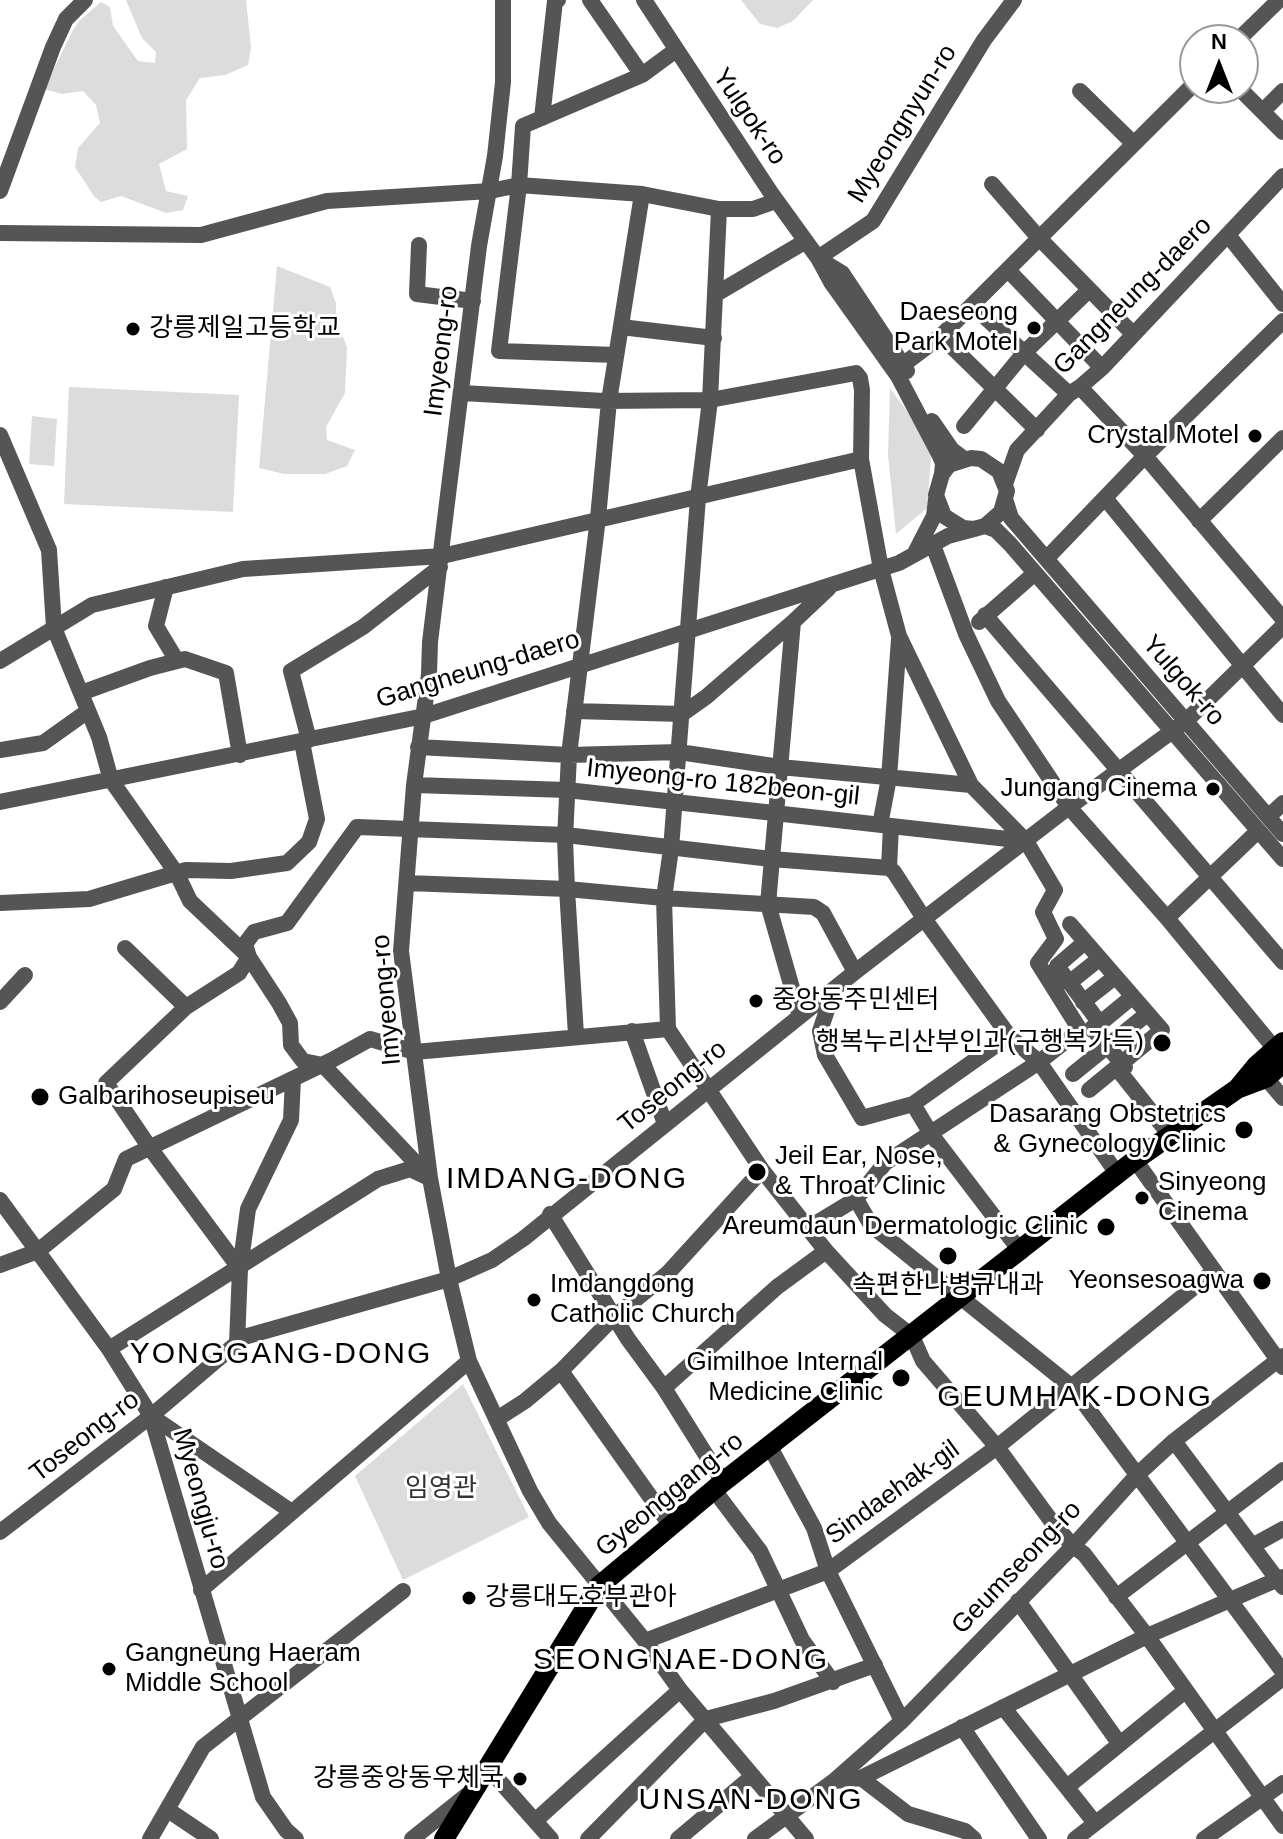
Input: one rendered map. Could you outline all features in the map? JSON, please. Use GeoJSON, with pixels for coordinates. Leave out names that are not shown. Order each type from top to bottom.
{"type":"FeatureCollection","features":[{"type":"Feature","properties":{"kind":"main road","name":"Gyeonggang-ro"},"geometry":{"type":"LineString","coordinates":[[444,1839],[599,1586],[718,1486],[1169,1134],[1237,1089],[1266,1078],[1280,1051]]}},
{"type":"Feature","properties":{"kind":"main road","name":"Gyeonggang-ro"},"geometry":{"type":"LineString","coordinates":[[1237,1089],[1256,1066],[1280,1051]]}},
{"type":"Feature","properties":{"kind":"street"},"geometry":{"type":"LineString","coordinates":[[0,191],[53,47],[66,19],[85,0]]}},
{"type":"Feature","properties":{"kind":"street","name":"Imyeong-ro"},"geometry":{"type":"LineString","coordinates":[[503,0],[503,82],[490,191],[479,246],[418,747],[401,951],[430,1178],[449,1279],[469,1361],[530,1491],[549,1523],[645,1641],[680,1690],[806,1839]]}},
{"type":"Feature","properties":{"kind":"street"},"geometry":{"type":"LineString","coordinates":[[542,118],[555,1],[558,0]]}},
{"type":"Feature","properties":{"kind":"street"},"geometry":{"type":"LineString","coordinates":[[590,0],[642,75]]}},
{"type":"Feature","properties":{"kind":"street","name":"Yulgok-ro"},"geometry":{"type":"LineString","coordinates":[[644,0],[776,201],[898,376],[939,454],[943,463],[942,474]]}},
{"type":"Feature","properties":{"kind":"street","name":"Myeongnyun-ro"},"geometry":{"type":"LineString","coordinates":[[818,258],[873,221],[984,40],[1014,0]]}},
{"type":"Feature","properties":{"kind":"street"},"geometry":{"type":"LineString","coordinates":[[1254,24],[1279,0]]}},
{"type":"Feature","properties":{"kind":"street"},"geometry":{"type":"LineString","coordinates":[[616,355],[499,351],[523,126],[642,75],[676,50]]}},
{"type":"Feature","properties":{"kind":"street"},"geometry":{"type":"LineString","coordinates":[[1080,91],[1134,144]]}},
{"type":"Feature","properties":{"kind":"street"},"geometry":{"type":"LineString","coordinates":[[1263,111],[1283,91]]}},
{"type":"Feature","properties":{"kind":"street"},"geometry":{"type":"LineString","coordinates":[[904,364],[941,336],[1179,99]]}},
{"type":"Feature","properties":{"kind":"street"},"geometry":{"type":"LineString","coordinates":[[1256,104],[1283,132]]}},
{"type":"Feature","properties":{"kind":"street","name":"Gangneung-daero"},"geometry":{"type":"LineString","coordinates":[[1017,450],[1102,368],[1283,176]]}},
{"type":"Feature","properties":{"kind":"street"},"geometry":{"type":"LineString","coordinates":[[992,184],[1039,238],[1133,334]]}},
{"type":"Feature","properties":{"kind":"street"},"geometry":{"type":"LineString","coordinates":[[0,233],[201,235],[327,201],[490,191],[519,185],[642,194],[719,209],[753,209],[776,201]]}},
{"type":"Feature","properties":{"kind":"street"},"geometry":{"type":"LineString","coordinates":[[576,1035],[567,889],[569,755],[609,401],[642,194]]}},
{"type":"Feature","properties":{"kind":"street"},"geometry":{"type":"LineString","coordinates":[[719,209],[710,400],[698,498],[671,849],[664,898],[668,1029],[762,1170],[826,1251],[885,1315],[912,1336],[923,1361],[997,1447],[1073,1546],[1084,1554],[1147,1636],[1283,1826]]}},
{"type":"Feature","properties":{"kind":"street"},"geometry":{"type":"LineString","coordinates":[[1228,235],[1283,304]]}},
{"type":"Feature","properties":{"kind":"street"},"geometry":{"type":"LineString","coordinates":[[716,294],[806,241]]}},
{"type":"Feature","properties":{"kind":"street"},"geometry":{"type":"LineString","coordinates":[[419,245],[417,294],[473,301]]}},
{"type":"Feature","properties":{"kind":"street","name":"Yulgok-ro"},"geometry":{"type":"LineString","coordinates":[[818,258],[842,273],[904,364],[932,421],[952,450],[973,459]]}},
{"type":"Feature","properties":{"kind":"street"},"geometry":{"type":"LineString","coordinates":[[1008,270],[1102,368]]}},
{"type":"Feature","properties":{"kind":"street"},"geometry":{"type":"LineString","coordinates":[[964,426],[1024,353],[1089,290]]}},
{"type":"Feature","properties":{"kind":"street"},"geometry":{"type":"LineString","coordinates":[[972,305],[1024,353],[1075,391],[1145,456],[1283,619]]}},
{"type":"Feature","properties":{"kind":"street"},"geometry":{"type":"LineString","coordinates":[[1047,558],[1145,456],[1283,321]]}},
{"type":"Feature","properties":{"kind":"street"},"geometry":{"type":"LineString","coordinates":[[621,327],[714,338]]}},
{"type":"Feature","properties":{"kind":"street"},"geometry":{"type":"LineString","coordinates":[[941,336],[1037,430]]}},
{"type":"Feature","properties":{"kind":"street"},"geometry":{"type":"LineString","coordinates":[[462,393],[609,401],[710,400],[856,373],[860,378],[861,459],[881,569],[899,636],[971,785],[1026,841],[1055,890],[1043,912],[1056,939],[1038,963],[1080,1030],[1039,1062],[885,1163],[856,1199],[808,1228]]}},
{"type":"Feature","properties":{"kind":"street"},"geometry":{"type":"LineString","coordinates":[[0,435],[49,550],[54,628],[99,737],[111,780],[177,874],[190,901],[249,957],[290,1023],[291,1045],[303,1061],[323,1065],[430,1178]]}},
{"type":"Feature","properties":{"kind":"street"},"geometry":{"type":"LineString","coordinates":[[1199,521],[1283,438]]}},
{"type":"Feature","properties":{"kind":"street"},"geometry":{"type":"LineString","coordinates":[[913,556],[934,516],[942,474],[949,465],[973,459],[992,461],[1017,450]]}},
{"type":"Feature","properties":{"kind":"street"},"geometry":{"type":"LineString","coordinates":[[1005,484],[1017,450]]}},
{"type":"Feature","properties":{"kind":"street"},"geometry":{"type":"LineString","coordinates":[[0,661],[92,605],[166,587],[243,569],[441,561],[598,518],[861,459]]}},
{"type":"Feature","properties":{"kind":"street"},"geometry":{"type":"LineString","coordinates":[[973,459],[999,471],[1005,484],[1006,502],[994,520],[980,527]]}},
{"type":"Feature","properties":{"kind":"street"},"geometry":{"type":"LineString","coordinates":[[936,495],[944,516],[963,528],[996,530],[1179,727],[1283,859]]}},
{"type":"Feature","properties":{"kind":"street"},"geometry":{"type":"LineString","coordinates":[[1105,498],[1283,715]]}},
{"type":"Feature","properties":{"kind":"street","name":"Yulgok-ro"},"geometry":{"type":"LineString","coordinates":[[1006,502],[1011,518],[1047,558],[1179,727],[1269,816],[1283,834]]}},
{"type":"Feature","properties":{"kind":"street","name":"Gangneung-daero"},"geometry":{"type":"LineString","coordinates":[[0,802],[424,716],[881,569],[913,556],[948,536],[980,527]]}},
{"type":"Feature","properties":{"kind":"street"},"geometry":{"type":"LineString","coordinates":[[933,545],[966,634],[998,701],[1069,807],[1280,1051]]}},
{"type":"Feature","properties":{"kind":"street"},"geometry":{"type":"LineString","coordinates":[[0,903],[89,899],[186,870],[231,871],[287,863],[309,842],[317,819],[291,671],[363,627],[441,561]]}},
{"type":"Feature","properties":{"kind":"street"},"geometry":{"type":"LineString","coordinates":[[966,634],[1035,573]]}},
{"type":"Feature","properties":{"kind":"street"},"geometry":{"type":"LineString","coordinates":[[574,711],[682,714],[793,622],[832,584]]}},
{"type":"Feature","properties":{"kind":"street"},"geometry":{"type":"LineString","coordinates":[[166,587],[156,626],[177,661]]}},
{"type":"Feature","properties":{"kind":"street"},"geometry":{"type":"LineString","coordinates":[[985,615],[1283,962]]}},
{"type":"Feature","properties":{"kind":"street"},"geometry":{"type":"LineString","coordinates":[[793,622],[768,904],[800,1016]]}},
{"type":"Feature","properties":{"kind":"street","name":"Toseong-ro"},"geometry":{"type":"LineString","coordinates":[[0,1532],[151,1416],[244,1337],[449,1279],[492,1260],[523,1239],[550,1214],[855,972],[1069,807],[1179,727],[1283,626]]}},
{"type":"Feature","properties":{"kind":"street"},"geometry":{"type":"LineString","coordinates":[[889,868],[886,825],[899,636]]}},
{"type":"Feature","properties":{"kind":"street"},"geometry":{"type":"LineString","coordinates":[[81,693],[185,659],[226,673],[240,755]]}},
{"type":"Feature","properties":{"kind":"street"},"geometry":{"type":"LineString","coordinates":[[0,750],[43,743],[88,711]]}},
{"type":"Feature","properties":{"kind":"street"},"geometry":{"type":"LineString","coordinates":[[418,747],[569,755],[679,752],[780,767],[971,785]]}},
{"type":"Feature","properties":{"kind":"street","name":"Imyeong-ro 182beon-gil"},"geometry":{"type":"LineString","coordinates":[[414,785],[567,790],[1026,841]]}},
{"type":"Feature","properties":{"kind":"street"},"geometry":{"type":"LineString","coordinates":[[1269,816],[1283,803]]}},
{"type":"Feature","properties":{"kind":"street"},"geometry":{"type":"LineString","coordinates":[[240,1269],[106,1083],[186,1007],[239,973],[249,957],[245,944],[254,932],[287,923],[357,827],[566,835],[671,849],[889,868],[1009,1036],[1039,1062],[1118,1175]]}},
{"type":"Feature","properties":{"kind":"street"},"geometry":{"type":"LineString","coordinates":[[1167,918],[1258,831]]}},
{"type":"Feature","properties":{"kind":"street"},"geometry":{"type":"LineString","coordinates":[[407,883],[567,889],[814,907],[823,913],[855,972]]}},
{"type":"Feature","properties":{"kind":"street"},"geometry":{"type":"LineString","coordinates":[[1070,924],[1162,1030],[1089,1090]]}},
{"type":"Feature","properties":{"kind":"street"},"geometry":{"type":"LineString","coordinates":[[1085,942],[1057,966],[1099,1022],[1093,1029]]}},
{"type":"Feature","properties":{"kind":"street"},"geometry":{"type":"LineString","coordinates":[[125,948],[186,1007]]}},
{"type":"Feature","properties":{"kind":"street"},"geometry":{"type":"LineString","coordinates":[[1069,983],[1099,959]]}},
{"type":"Feature","properties":{"kind":"street"},"geometry":{"type":"LineString","coordinates":[[0,1002],[25,975]]}},
{"type":"Feature","properties":{"kind":"street"},"geometry":{"type":"LineString","coordinates":[[1083,1002],[1115,977]]}},
{"type":"Feature","properties":{"kind":"street"},"geometry":{"type":"LineString","coordinates":[[834,991],[820,1031],[825,1055],[862,1118],[913,1104],[1009,1036]]}},
{"type":"Feature","properties":{"kind":"street"},"geometry":{"type":"LineString","coordinates":[[1060,1056],[1132,997]]}},
{"type":"Feature","properties":{"kind":"street"},"geometry":{"type":"LineString","coordinates":[[1073,1074],[1147,1014]]}},
{"type":"Feature","properties":{"kind":"street"},"geometry":{"type":"LineString","coordinates":[[0,1265],[38,1251],[114,1189],[126,1159],[323,1065],[370,1039],[415,1052],[668,1029]]}},
{"type":"Feature","properties":{"kind":"street"},"geometry":{"type":"LineString","coordinates":[[1093,1029],[1125,1067],[1119,1071],[1169,1134]]}},
{"type":"Feature","properties":{"kind":"street"},"geometry":{"type":"LineString","coordinates":[[632,1031],[665,1124]]}},
{"type":"Feature","properties":{"kind":"street"},"geometry":{"type":"LineString","coordinates":[[1266,1078],[1283,1098]]}},
{"type":"Feature","properties":{"kind":"street"},"geometry":{"type":"LineString","coordinates":[[237,1343],[240,1269],[248,1209],[291,1120],[293,1079]]}},
{"type":"Feature","properties":{"kind":"street"},"geometry":{"type":"LineString","coordinates":[[913,1104],[931,1134],[1021,1252]]}},
{"type":"Feature","properties":{"kind":"street"},"geometry":{"type":"LineString","coordinates":[[1135,1160],[1281,1361]]}},
{"type":"Feature","properties":{"kind":"street"},"geometry":{"type":"LineString","coordinates":[[109,1349],[378,1179],[410,1169],[430,1178]]}},
{"type":"Feature","properties":{"kind":"street"},"geometry":{"type":"LineString","coordinates":[[497,1419],[561,1371],[614,1317],[668,1273],[762,1170]]}},
{"type":"Feature","properties":{"kind":"street"},"geometry":{"type":"LineString","coordinates":[[856,1199],[871,1225],[1072,1387],[1283,1675],[1075,1839]]}},
{"type":"Feature","properties":{"kind":"street","name":"Myeongju-ro"},"geometry":{"type":"LineString","coordinates":[[0,1200],[109,1349],[151,1416],[263,1797],[296,1839]]}},
{"type":"Feature","properties":{"kind":"street"},"geometry":{"type":"LineString","coordinates":[[550,1214],[614,1317],[664,1388],[718,1486],[760,1551],[802,1640],[833,1682]]}},
{"type":"Feature","properties":{"kind":"street"},"geometry":{"type":"LineString","coordinates":[[664,1388],[777,1287],[826,1251]]}},
{"type":"Feature","properties":{"kind":"street","name":"Sindaehak-gil"},"geometry":{"type":"LineString","coordinates":[[645,1641],[828,1571],[997,1447],[1214,1271]]}},
{"type":"Feature","properties":{"kind":"street"},"geometry":{"type":"LineString","coordinates":[[201,1590],[469,1361]]}},
{"type":"Feature","properties":{"kind":"street","name":"Geumseong-ro"},"geometry":{"type":"LineString","coordinates":[[755,1839],[834,1781],[902,1721],[1073,1546],[1138,1474],[1174,1441],[1281,1361]]}},
{"type":"Feature","properties":{"kind":"street"},"geometry":{"type":"LineString","coordinates":[[561,1371],[671,1526]]}},
{"type":"Feature","properties":{"kind":"street"},"geometry":{"type":"LineString","coordinates":[[151,1416],[292,1512]]}},
{"type":"Feature","properties":{"kind":"street"},"geometry":{"type":"LineString","coordinates":[[834,1781],[861,1778],[1147,1636],[1281,1581],[1174,1441]]}},
{"type":"Feature","properties":{"kind":"street"},"geometry":{"type":"LineString","coordinates":[[770,1447],[814,1528],[828,1571],[902,1721]]}},
{"type":"Feature","properties":{"kind":"street"},"geometry":{"type":"LineString","coordinates":[[1116,1597],[1283,1470]]}},
{"type":"Feature","properties":{"kind":"street"},"geometry":{"type":"LineString","coordinates":[[1252,1546],[1283,1529]]}},
{"type":"Feature","properties":{"kind":"street"},"geometry":{"type":"LineString","coordinates":[[150,1839],[203,1747],[403,1591]]}},
{"type":"Feature","properties":{"kind":"street"},"geometry":{"type":"LineString","coordinates":[[1018,1601],[1119,1743]]}},
{"type":"Feature","properties":{"kind":"street"},"geometry":{"type":"LineString","coordinates":[[588,1839],[706,1719],[774,1701],[875,1665]]}},
{"type":"Feature","properties":{"kind":"street"},"geometry":{"type":"LineString","coordinates":[[535,1821],[680,1690]]}},
{"type":"Feature","properties":{"kind":"street"},"geometry":{"type":"LineString","coordinates":[[1067,1787],[1185,1691]]}},
{"type":"Feature","properties":{"kind":"street"},"geometry":{"type":"LineString","coordinates":[[1003,1707],[1095,1823]]}},
{"type":"Feature","properties":{"kind":"street"},"geometry":{"type":"LineString","coordinates":[[962,1727],[1039,1839]]}},
{"type":"Feature","properties":{"kind":"street"},"geometry":{"type":"LineString","coordinates":[[488,1768],[551,1839]]}},
{"type":"Feature","properties":{"kind":"street"},"geometry":{"type":"LineString","coordinates":[[678,1839],[753,1776]]}},
{"type":"Feature","properties":{"kind":"street"},"geometry":{"type":"LineString","coordinates":[[861,1778],[908,1814],[965,1831],[974,1839]]}},
{"type":"Feature","properties":{"kind":"street"},"geometry":{"type":"LineString","coordinates":[[1204,1839],[1283,1783]]}},
{"type":"Feature","properties":{"kind":"street"},"geometry":{"type":"LineString","coordinates":[[412,1839],[473,1790]]}},
{"type":"Feature","properties":{"kind":"street"},"geometry":{"type":"LineString","coordinates":[[168,1810],[211,1839]]}},
{"type":"Feature","properties":{"kind":"green space"},"geometry":{"type":"Polygon","coordinates":[[[126,0],[246,0],[251,48],[248,65],[225,75],[200,78],[186,100],[187,149],[159,164],[166,191],[188,196],[183,210],[166,213],[121,196],[101,202],[94,196],[75,167],[78,148],[100,123],[96,105],[83,91],[62,94],[44,89],[73,30],[101,2],[110,7],[113,26],[138,61],[155,63],[156,52],[142,38],[126,0]]]}},
{"type":"Feature","properties":{"kind":"green space"},"geometry":{"type":"Polygon","coordinates":[[[741,0],[813,0],[793,21],[777,28],[760,24],[741,0]]]}},
{"type":"Feature","properties":{"kind":"green space"},"geometry":{"type":"Polygon","coordinates":[[[277,266],[330,287],[336,303],[336,320],[347,347],[345,393],[326,427],[327,440],[355,450],[347,466],[325,474],[284,474],[259,468],[277,266]]]}},
{"type":"Feature","properties":{"kind":"green space"},"geometry":{"type":"Polygon","coordinates":[[[69,387],[239,395],[233,512],[64,504],[69,387]]]}},
{"type":"Feature","properties":{"kind":"green space"},"geometry":{"type":"Polygon","coordinates":[[[890,388],[932,445],[927,508],[896,534],[888,455],[890,388]]]}},
{"type":"Feature","properties":{"kind":"green space"},"geometry":{"type":"Polygon","coordinates":[[[32,416],[57,419],[54,466],[29,464],[32,416]]]}},
{"type":"Feature","properties":{"kind":"green space","name":"임영관"},"geometry":{"type":"Polygon","coordinates":[[[463,1384],[529,1517],[403,1580],[355,1476],[463,1384]]]}},
{"type":"Feature","properties":{"kind":"place","name":"Daeseong Park Motel"},"geometry":{"type":"Point","coordinates":[1034,328]}},
{"type":"Feature","properties":{"kind":"place","name":"강릉제일고등학교"},"geometry":{"type":"Point","coordinates":[133,329]}},
{"type":"Feature","properties":{"kind":"place","name":"Crystal Motel"},"geometry":{"type":"Point","coordinates":[1255,436]}},
{"type":"Feature","properties":{"kind":"place","name":"Jungang Cinema"},"geometry":{"type":"Point","coordinates":[1213,789]}},
{"type":"Feature","properties":{"kind":"place","name":"중앙동주민센터"},"geometry":{"type":"Point","coordinates":[756,1001]}},
{"type":"Feature","properties":{"kind":"place","name":"행복누리산부인과(구행복가득)"},"geometry":{"type":"Point","coordinates":[1162,1043]}},
{"type":"Feature","properties":{"kind":"place","name":"Galbarihoseupiseu"},"geometry":{"type":"Point","coordinates":[40,1097]}},
{"type":"Feature","properties":{"kind":"place","name":"Dasarang Obstetrics & Gynecology Clinic"},"geometry":{"type":"Point","coordinates":[1244,1130]}},
{"type":"Feature","properties":{"kind":"place","name":"Jeil Ear, Nose, & Throat Clinic"},"geometry":{"type":"Point","coordinates":[757,1172]}},
{"type":"Feature","properties":{"kind":"place","name":"Sinyeong Cinema"},"geometry":{"type":"Point","coordinates":[1142,1198]}},
{"type":"Feature","properties":{"kind":"place","name":"Areumdaun Dermatologic Clinic"},"geometry":{"type":"Point","coordinates":[1106,1227]}},
{"type":"Feature","properties":{"kind":"place","name":"속편한나병규내과"},"geometry":{"type":"Point","coordinates":[948,1256]}},
{"type":"Feature","properties":{"kind":"place","name":"Yeonsesoagwa"},"geometry":{"type":"Point","coordinates":[1262,1281]}},
{"type":"Feature","properties":{"kind":"place","name":"Imdangdong Catholic Church"},"geometry":{"type":"Point","coordinates":[534,1300]}},
{"type":"Feature","properties":{"kind":"place","name":"Gimilhoe Internal Medicine Clinic"},"geometry":{"type":"Point","coordinates":[901,1378]}},
{"type":"Feature","properties":{"kind":"place","name":"강릉대도호부관아"},"geometry":{"type":"Point","coordinates":[469,1598]}},
{"type":"Feature","properties":{"kind":"place","name":"Gangneung Haeram Middle School"},"geometry":{"type":"Point","coordinates":[109,1669]}},
{"type":"Feature","properties":{"kind":"place","name":"강릉중앙동우체국"},"geometry":{"type":"Point","coordinates":[520,1779]}},
{"type":"Feature","properties":{"kind":"district","name":"IMDANG-DONG"},"geometry":{"type":"Point","coordinates":[567,1180]}},
{"type":"Feature","properties":{"kind":"district","name":"YONGGANG-DONG"},"geometry":{"type":"Point","coordinates":[281,1355]}},
{"type":"Feature","properties":{"kind":"district","name":"GEUMHAK-DONG"},"geometry":{"type":"Point","coordinates":[1075,1398]}},
{"type":"Feature","properties":{"kind":"district","name":"SEONGNAE-DONG"},"geometry":{"type":"Point","coordinates":[681,1661]}},
{"type":"Feature","properties":{"kind":"district","name":"UNSAN-DONG"},"geometry":{"type":"Point","coordinates":[751,1801]}}]}
